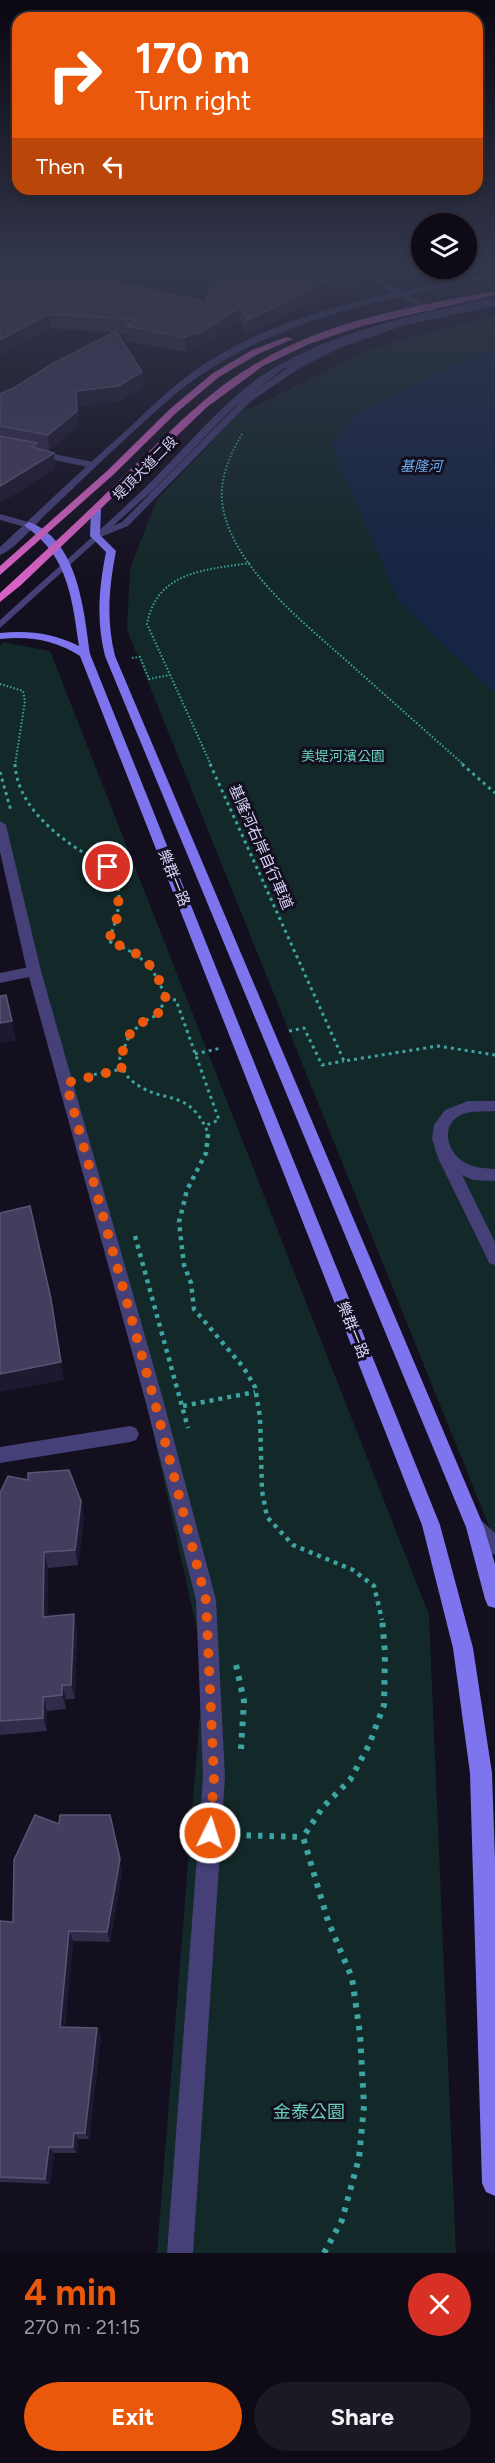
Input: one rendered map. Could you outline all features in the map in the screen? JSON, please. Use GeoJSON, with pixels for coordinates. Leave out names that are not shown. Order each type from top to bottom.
{"type":"FeatureCollection","features":[{"type":"Feature","properties":{"kind":"highway","name":"堤頂大道二段"},"geometry":{"type":"LineString","coordinates":[[0,572],[110,473],[173,411],[223,371]]}},
{"type":"Feature","properties":{"kind":"highway","name":"堤頂大道二段"},"geometry":{"type":"LineString","coordinates":[[0,598],[185,424],[235,381],[251,371]]}},
{"type":"Feature","properties":{"kind":"main road"},"geometry":{"type":"LineString","coordinates":[[95,536],[96,509]]}},
{"type":"Feature","properties":{"kind":"main road","name":"樂群一路"},"geometry":{"type":"LineString","coordinates":[[29,525],[43,532],[56,546],[65,563],[79,614],[85,654],[431,1526],[464,1648],[481,1773],[495,2183]]}},
{"type":"Feature","properties":{"kind":"main road","name":"樂群一路"},"geometry":{"type":"LineString","coordinates":[[95,536],[111,551],[102,594],[103,632],[110,656],[475,1527],[495,1599]]}},
{"type":"Feature","properties":{"kind":"main road"},"geometry":{"type":"LineString","coordinates":[[0,636],[32,634],[48,637],[70,644],[85,654]]}},
{"type":"Feature","properties":{"kind":"street"},"geometry":{"type":"LineString","coordinates":[[0,551],[174,390],[200,371]]}},
{"type":"Feature","properties":{"kind":"street"},"geometry":{"type":"LineString","coordinates":[[0,625],[95,536],[125,524],[248,400],[289,371]]}},
{"type":"Feature","properties":{"kind":"street"},"geometry":{"type":"LineString","coordinates":[[0,446],[93,465]]}},
{"type":"Feature","properties":{"kind":"street"},"geometry":{"type":"LineString","coordinates":[[0,517],[29,525]]}},
{"type":"Feature","properties":{"kind":"street"},"geometry":{"type":"LineString","coordinates":[[0,825],[34,971],[158,1416],[206,1600],[214,1778],[180,2253]]}},
{"type":"Feature","properties":{"kind":"street"},"geometry":{"type":"LineString","coordinates":[[0,978],[34,971]]}},
{"type":"Feature","properties":{"kind":"street"},"geometry":{"type":"LineString","coordinates":[[495,1106],[468,1106],[455,1111],[446,1118],[440,1128],[439,1138],[442,1149],[495,1258]]}},
{"type":"Feature","properties":{"kind":"street"},"geometry":{"type":"LineString","coordinates":[[442,1149],[450,1160],[461,1168],[475,1174],[495,1175]]}},
{"type":"Feature","properties":{"kind":"street"},"geometry":{"type":"LineString","coordinates":[[0,1455],[130,1434]]}},
{"type":"Feature","properties":{"kind":"street"},"geometry":{"type":"LineString","coordinates":[[475,1527],[495,1546]]}},
{"type":"Feature","properties":{"kind":"path"},"geometry":{"type":"LineString","coordinates":[[242,433],[230,453],[223,476],[223,509],[232,533],[250,563],[290,610],[495,792]]}},
{"type":"Feature","properties":{"kind":"path","name":"基隆河右岸自行車道"},"geometry":{"type":"LineString","coordinates":[[250,563],[184,577],[167,585],[154,596],[147,609],[147,624],[344,1061]]}},
{"type":"Feature","properties":{"kind":"path"},"geometry":{"type":"LineString","coordinates":[[135,658],[140,657],[149,679],[170,675]]}},
{"type":"Feature","properties":{"kind":"path"},"geometry":{"type":"LineString","coordinates":[[0,684],[23,691],[27,702],[14,761],[15,774],[28,801],[49,828],[108,867],[118,891],[120,906],[116,926],[108,941],[145,958],[161,984],[166,999],[157,1015],[143,1022],[130,1034],[119,1060],[129,1078],[144,1089],[177,1098],[201,1116],[209,1136],[206,1153],[188,1190],[179,1222],[184,1265],[191,1283],[194,1309],[244,1368],[255,1392],[260,1417],[262,1491],[267,1517],[293,1545],[352,1570],[374,1586],[382,1614],[385,1653],[384,1705],[369,1745],[350,1780],[323,1807],[303,1837]]}},
{"type":"Feature","properties":{"kind":"path"},"geometry":{"type":"LineString","coordinates":[[166,999],[176,1000],[219,1120],[204,1126]]}},
{"type":"Feature","properties":{"kind":"path"},"geometry":{"type":"LineString","coordinates":[[304,1028],[322,1065],[438,1046],[495,1055]]}},
{"type":"Feature","properties":{"kind":"path"},"geometry":{"type":"LineString","coordinates":[[66,1083],[122,1069]]}},
{"type":"Feature","properties":{"kind":"path"},"geometry":{"type":"LineString","coordinates":[[158,1416],[184,1406],[255,1392]]}},
{"type":"Feature","properties":{"kind":"path"},"geometry":{"type":"LineString","coordinates":[[210,1833],[303,1837]]}},
{"type":"Feature","properties":{"kind":"path"},"geometry":{"type":"LineString","coordinates":[[303,1837],[328,1921],[352,1978],[360,2034],[364,2106],[359,2158],[345,2210],[324,2253]]}},
{"type":"Feature","properties":{"kind":"green space","name":"美堤河濱公園"},"geometry":{"type":"Polygon","coordinates":[[[327,371],[441,371],[429,376],[495,685],[495,1541],[127,630],[130,569],[157,499],[240,413],[327,371]]]}},
{"type":"Feature","properties":{"kind":"green space","name":"金泰公園"},"geometry":{"type":"Polygon","coordinates":[[[3,642],[50,651],[429,1615],[456,2253],[157,2253],[204,1662],[150,1418],[0,841],[0,645],[3,642]]]}},
{"type":"Feature","properties":{"kind":"water","name":"基隆河"},"geometry":{"type":"Polygon","coordinates":[[[441,371],[495,371],[495,692],[399,602],[331,445],[355,414],[441,371]]]}},
{"type":"Feature","properties":{"kind":"building"},"geometry":{"type":"Polygon","coordinates":[[[41,371],[142,372],[118,386],[76,391],[77,411],[48,435],[0,426],[0,394],[41,371]]]}},
{"type":"Feature","properties":{"kind":"building"},"geometry":{"type":"Polygon","coordinates":[[[0,436],[37,443],[32,447],[54,453],[0,486],[0,436]]]}},
{"type":"Feature","properties":{"kind":"building"},"geometry":{"type":"Polygon","coordinates":[[[6,995],[12,1021],[0,1023],[0,996],[6,995]]]}},
{"type":"Feature","properties":{"kind":"building"},"geometry":{"type":"Polygon","coordinates":[[[30,1206],[51,1299],[61,1362],[0,1374],[0,1213],[30,1206]]]}},
{"type":"Feature","properties":{"kind":"building"},"geometry":{"type":"Polygon","coordinates":[[[69,1470],[81,1501],[75,1550],[44,1552],[43,1617],[74,1614],[71,1685],[62,1685],[62,1695],[43,1697],[43,1718],[0,1721],[0,1493],[8,1476],[28,1480],[28,1473],[69,1470]]]}},
{"type":"Feature","properties":{"kind":"building"},"geometry":{"type":"Polygon","coordinates":[[[35,1815],[59,1824],[60,1815],[110,1815],[120,1859],[107,1932],[69,1931],[60,2027],[97,2028],[85,2133],[74,2133],[73,2147],[49,2147],[45,2179],[0,2177],[0,1921],[13,1922],[14,1860],[35,1815]]]}},
{"type":"Feature","properties":{"kind":"route"},"geometry":{"type":"LineString","coordinates":[[108,867],[118,891],[120,906],[116,926],[108,941],[128,948],[145,958],[161,984],[166,999],[157,1015],[143,1022],[130,1034],[119,1060],[122,1069],[66,1083],[155,1403],[206,1600],[214,1778],[210,1833]]}}]}
